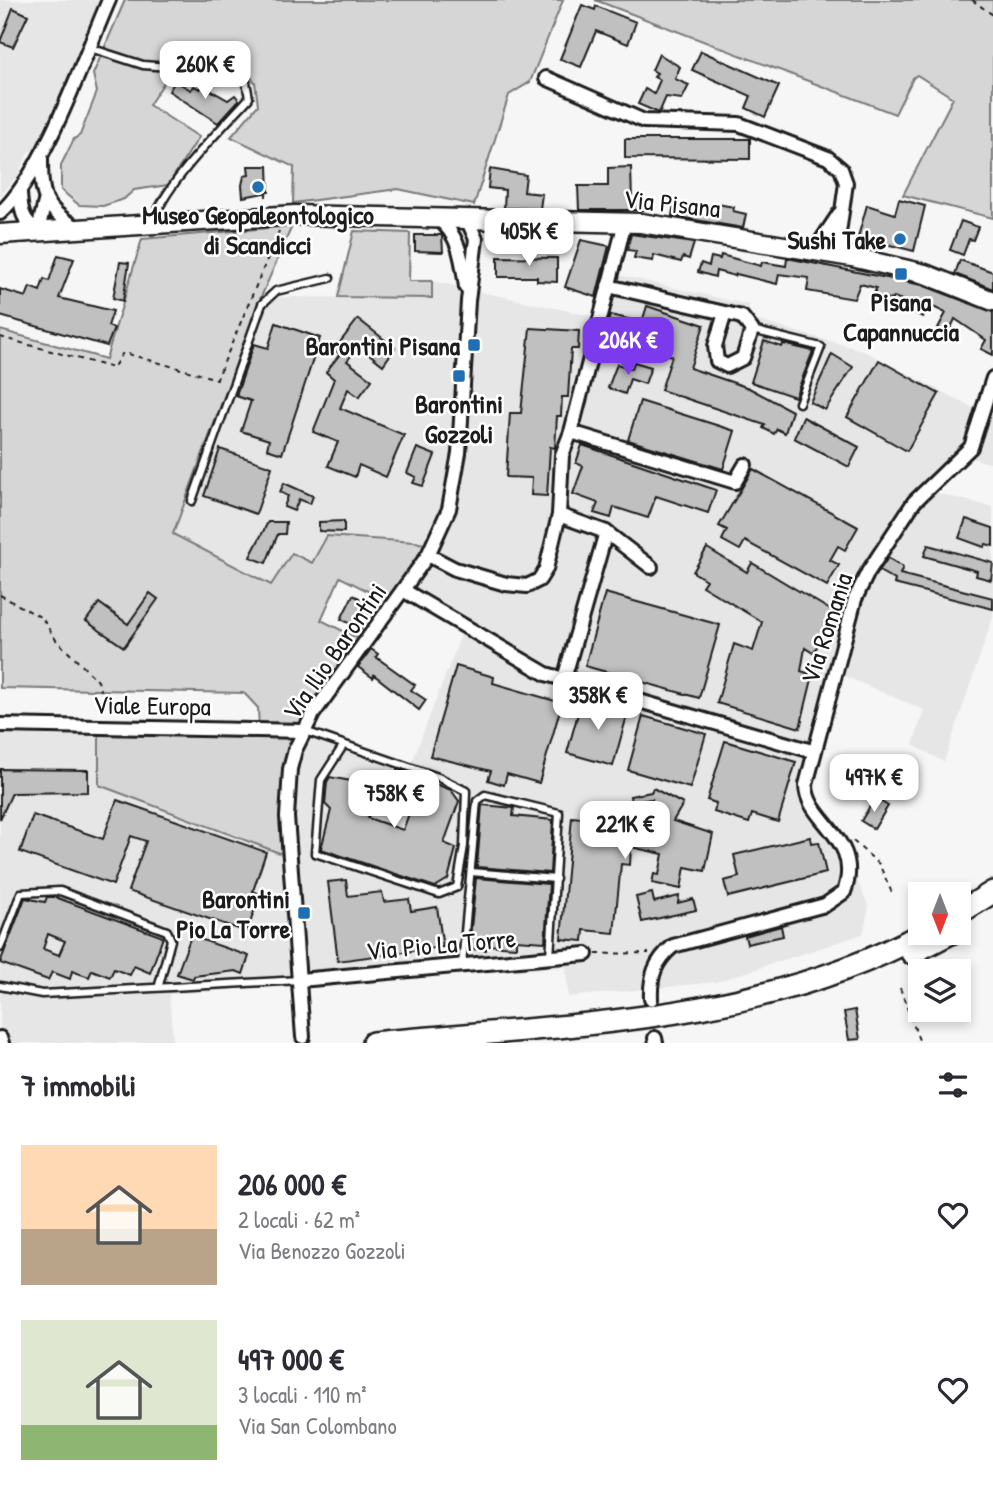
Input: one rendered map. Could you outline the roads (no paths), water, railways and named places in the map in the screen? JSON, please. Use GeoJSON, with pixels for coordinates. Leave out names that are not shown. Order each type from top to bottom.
{"type":"FeatureCollection","features":[{"type":"Feature","properties":{"kind":"highway"},"geometry":{"type":"LineString","coordinates":[[971,906],[993,892]]}},
{"type":"Feature","properties":{"kind":"highway"},"geometry":{"type":"LineString","coordinates":[[971,921],[993,907]]}},
{"type":"Feature","properties":{"kind":"highway"},"geometry":{"type":"LineString","coordinates":[[373,1043],[710,1007],[765,994],[839,970],[908,940]]}},
{"type":"Feature","properties":{"kind":"highway"},"geometry":{"type":"LineString","coordinates":[[502,1043],[673,1025],[770,1006],[855,978],[925,945]]}},
{"type":"Feature","properties":{"kind":"main road","name":"Via Pisana"},"geometry":{"type":"LineString","coordinates":[[0,234],[286,215],[641,223],[841,254],[936,278],[993,301]]}},
{"type":"Feature","properties":{"kind":"street"},"geometry":{"type":"LineString","coordinates":[[0,213],[20,193],[41,155],[109,0]]}},
{"type":"Feature","properties":{"kind":"street"},"geometry":{"type":"LineString","coordinates":[[546,78],[644,121],[739,124],[831,160],[843,173],[846,192],[841,211],[841,254]]}},
{"type":"Feature","properties":{"kind":"street"},"geometry":{"type":"LineString","coordinates":[[20,193],[27,223],[38,230],[46,202],[41,155]]}},
{"type":"Feature","properties":{"kind":"street"},"geometry":{"type":"LineString","coordinates":[[46,202],[55,213],[76,227]]}},
{"type":"Feature","properties":{"kind":"street"},"geometry":{"type":"LineString","coordinates":[[815,250],[841,211]]}},
{"type":"Feature","properties":{"kind":"street"},"geometry":{"type":"LineString","coordinates":[[437,218],[458,242],[467,219]]}},
{"type":"Feature","properties":{"kind":"street"},"geometry":{"type":"LineString","coordinates":[[467,219],[476,239],[494,221]]}},
{"type":"Feature","properties":{"kind":"street"},"geometry":{"type":"LineString","coordinates":[[428,555],[449,566],[518,586],[530,585],[545,572],[559,515],[562,455],[571,432],[623,230]]}},
{"type":"Feature","properties":{"kind":"street","name":"Via Ilio Barontini"},"geometry":{"type":"LineString","coordinates":[[303,1037],[286,807],[290,769],[303,731],[428,555],[449,509],[455,484],[468,301],[476,239]]}},
{"type":"Feature","properties":{"kind":"street","name":"Via Ilio Barontini"},"geometry":{"type":"LineString","coordinates":[[458,242],[468,301]]}},
{"type":"Feature","properties":{"kind":"street"},"geometry":{"type":"LineString","coordinates":[[608,286],[725,313],[741,317],[752,330],[743,358],[727,366],[717,361],[715,346],[725,313]]}},
{"type":"Feature","properties":{"kind":"street","name":"Via Romania"},"geometry":{"type":"LineString","coordinates":[[650,999],[653,973],[664,953],[688,941],[825,905],[844,892],[848,873],[842,847],[833,829],[807,801],[806,779],[855,598],[868,572],[914,502],[971,447],[980,426],[993,378]]}},
{"type":"Feature","properties":{"kind":"street"},"geometry":{"type":"LineString","coordinates":[[571,432],[735,482],[745,465]]}},
{"type":"Feature","properties":{"kind":"street"},"geometry":{"type":"LineString","coordinates":[[559,515],[606,533],[651,566]]}},
{"type":"Feature","properties":{"kind":"street"},"geometry":{"type":"LineString","coordinates":[[564,679],[606,533]]}},
{"type":"Feature","properties":{"kind":"street"},"geometry":{"type":"LineString","coordinates":[[403,590],[532,667],[564,679],[812,751]]}},
{"type":"Feature","properties":{"kind":"street","name":"Viale Europa"},"geometry":{"type":"LineString","coordinates":[[0,725],[303,731]]}},
{"type":"Feature","properties":{"kind":"street","name":"Via Pio La Torre"},"geometry":{"type":"LineString","coordinates":[[300,980],[586,954]]}},
{"type":"Feature","properties":{"kind":"street"},"geometry":{"type":"LineString","coordinates":[[0,1038],[2,1043]]}},
{"type":"Feature","properties":{"kind":"lane"},"geometry":{"type":"LineString","coordinates":[[88,47],[143,65],[219,71],[246,82],[249,98],[172,188],[156,209],[154,222]]}},
{"type":"Feature","properties":{"kind":"lane"},"geometry":{"type":"LineString","coordinates":[[192,501],[262,304],[276,291],[330,278]]}},
{"type":"Feature","properties":{"kind":"lane"},"geometry":{"type":"LineString","coordinates":[[752,330],[821,347],[799,402]]}},
{"type":"Feature","properties":{"kind":"lane"},"geometry":{"type":"LineString","coordinates":[[303,731],[438,777],[466,791],[464,846],[457,887],[439,894],[315,853],[321,780],[343,746]]}},
{"type":"Feature","properties":{"kind":"lane"},"geometry":{"type":"LineString","coordinates":[[462,965],[477,801],[485,795],[559,813],[550,957]]}},
{"type":"Feature","properties":{"kind":"lane"},"geometry":{"type":"LineString","coordinates":[[471,872],[556,879]]}},
{"type":"Feature","properties":{"kind":"lane"},"geometry":{"type":"LineString","coordinates":[[0,948],[21,893],[60,891],[167,931],[172,940],[159,985]]}},
{"type":"Feature","properties":{"kind":"lane"},"geometry":{"type":"LineString","coordinates":[[0,986],[42,994],[159,985],[300,980]]}},
{"type":"Feature","properties":{"kind":"place","name":"Museo Geopaleontologico di Scandicci"},"geometry":{"type":"Point","coordinates":[258,187]}},
{"type":"Feature","properties":{"kind":"place","name":"Sushi Take"},"geometry":{"type":"Point","coordinates":[900,239]}},
{"type":"Feature","properties":{"kind":"place","name":"Pisana Capannuccia"},"geometry":{"type":"Point","coordinates":[901,274]}},
{"type":"Feature","properties":{"kind":"place","name":"Barontini Pisana"},"geometry":{"type":"Point","coordinates":[474,345]}},
{"type":"Feature","properties":{"kind":"place","name":"Barontini Gozzoli"},"geometry":{"type":"Point","coordinates":[459,376]}},
{"type":"Feature","properties":{"kind":"place","name":"Barontini Pio La Torre"},"geometry":{"type":"Point","coordinates":[304,913]}}]}
